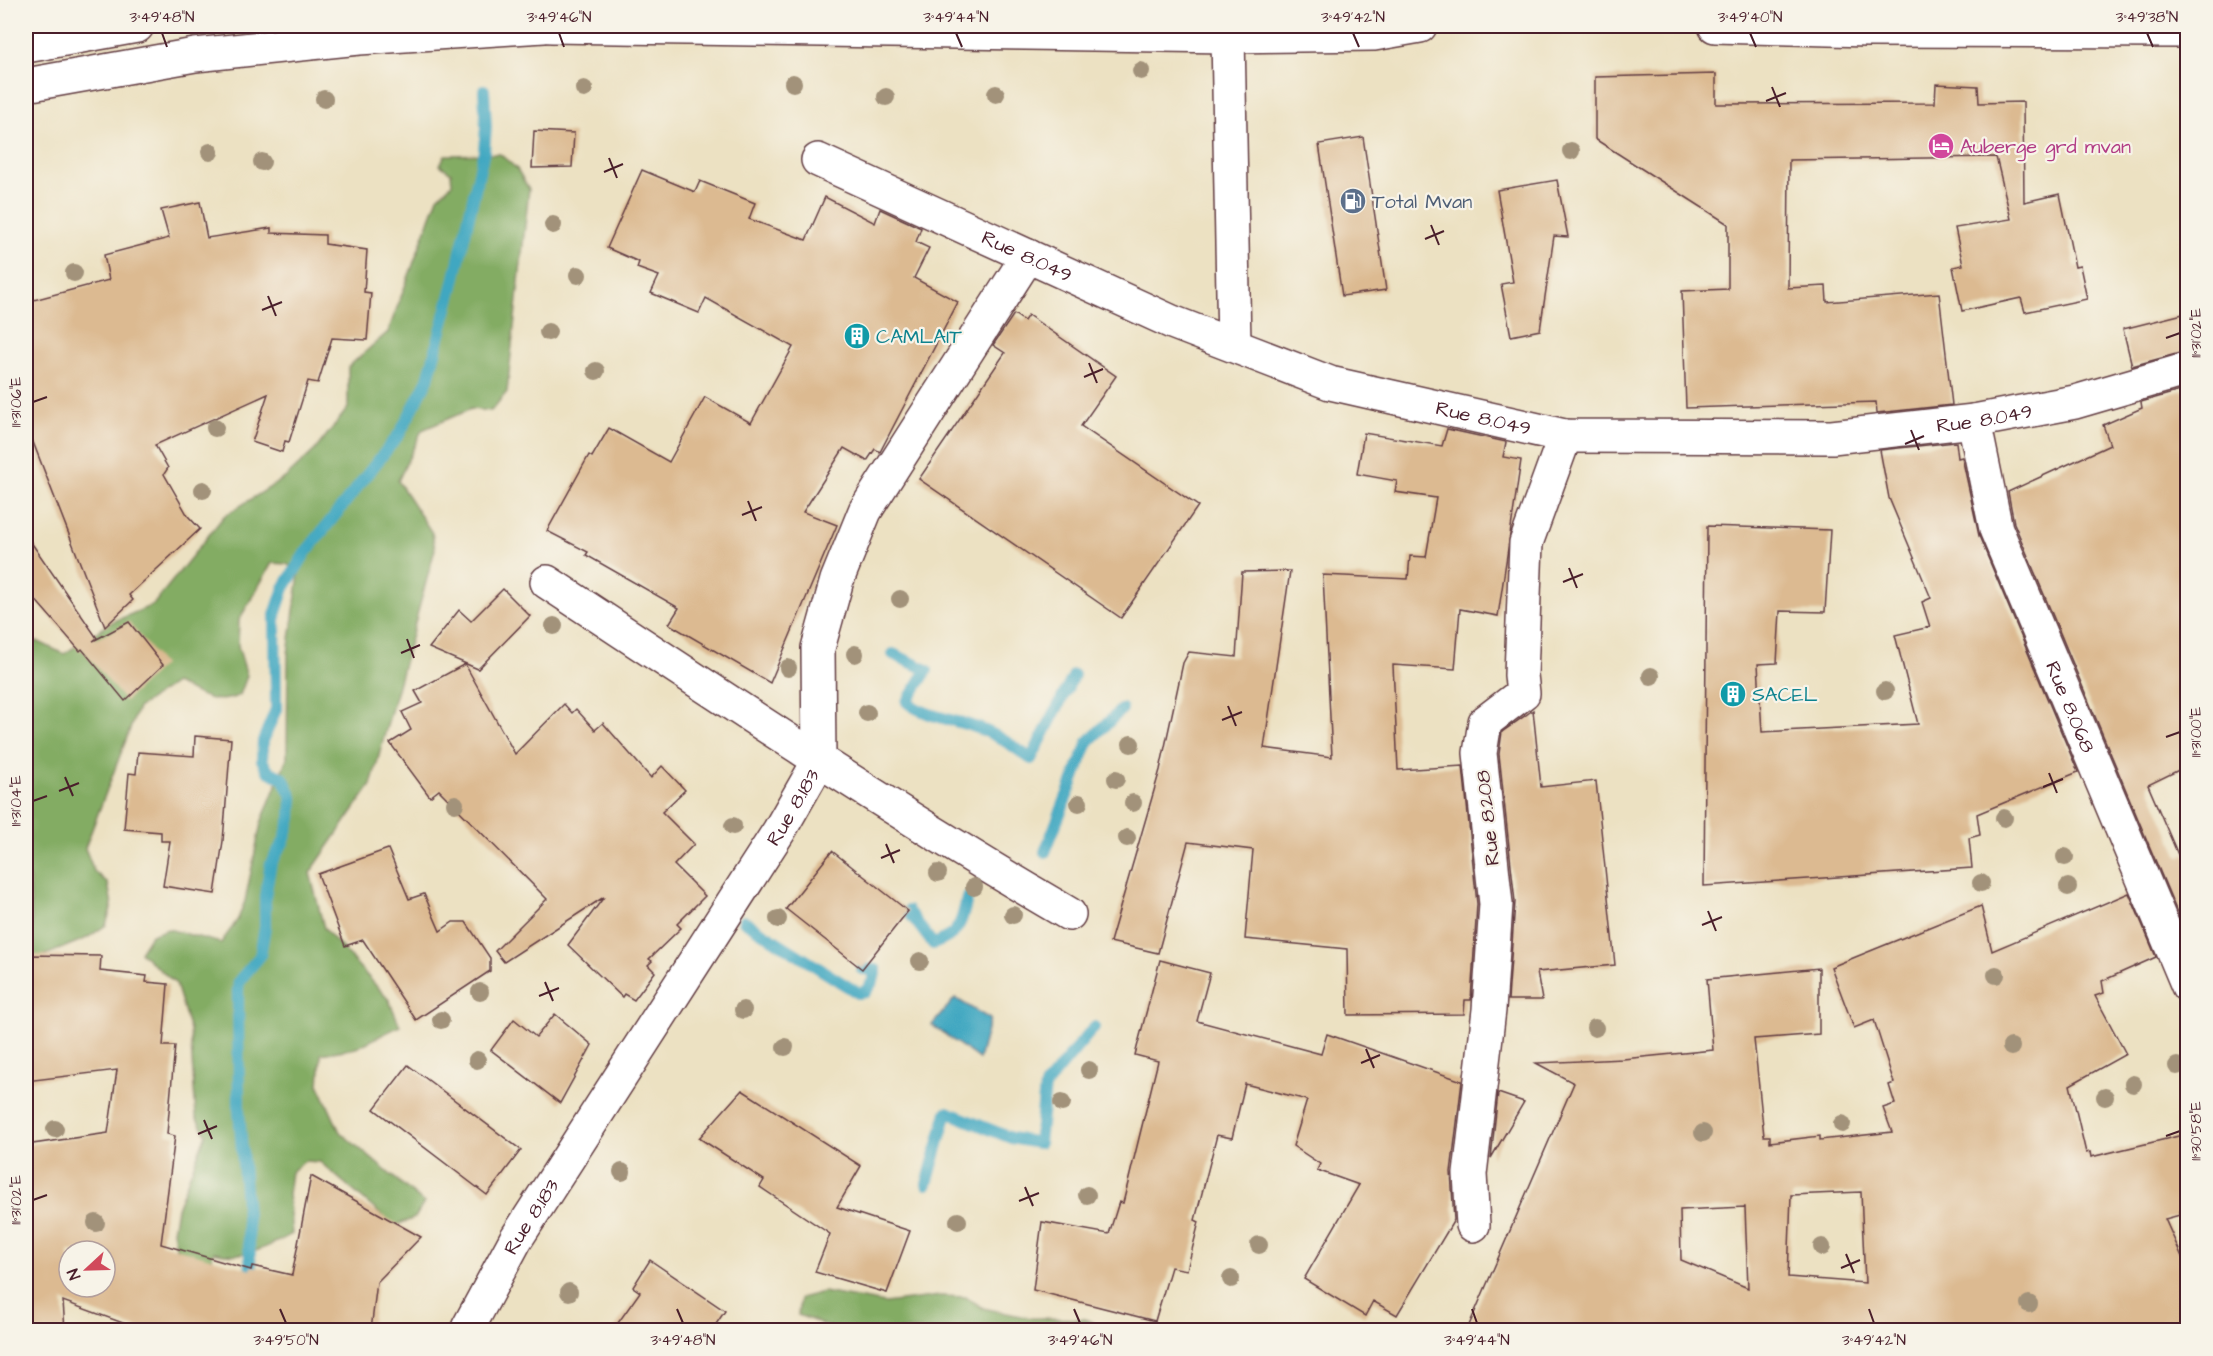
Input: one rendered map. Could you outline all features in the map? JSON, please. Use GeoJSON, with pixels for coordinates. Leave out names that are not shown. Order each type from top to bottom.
{"type":"FeatureCollection","features":[{"type":"Feature","properties":{"kind":"main road"},"geometry":{"type":"LineString","coordinates":[[26,46],[136,26]]}},
{"type":"Feature","properties":{"kind":"main road"},"geometry":{"type":"LineString","coordinates":[[26,85],[195,55],[359,38],[544,26]]}},
{"type":"Feature","properties":{"kind":"main road"},"geometry":{"type":"LineString","coordinates":[[551,26],[1228,36],[1374,34],[1420,26]]}},
{"type":"Feature","properties":{"kind":"main road"},"geometry":{"type":"LineString","coordinates":[[1715,26],[2187,31]]}},
{"type":"Feature","properties":{"kind":"main road"},"geometry":{"type":"LineString","coordinates":[[1228,36],[1234,345]]}},
{"type":"Feature","properties":{"kind":"main road","name":"Rue 8.049"},"geometry":{"type":"LineString","coordinates":[[818,160],[1172,322],[1330,382],[1565,436],[1832,437],[1974,421],[2075,402],[2187,369]]}},
{"type":"Feature","properties":{"kind":"main road","name":"Rue 8.183"},"geometry":{"type":"LineString","coordinates":[[468,1328],[516,1239],[778,831],[819,761],[818,648],[837,580],[861,521],[1028,256]]}},
{"type":"Feature","properties":{"kind":"main road","name":"Rue 8.068"},"geometry":{"type":"LineString","coordinates":[[1974,421],[1996,529],[2187,986]]}},
{"type":"Feature","properties":{"kind":"main road","name":"Rue 8.208"},"geometry":{"type":"LineString","coordinates":[[1473,1225],[1470,1174],[1489,1010],[1496,904],[1480,753],[1485,722],[1523,693],[1521,664],[1526,543],[1565,436]]}},
{"type":"Feature","properties":{"kind":"main road"},"geometry":{"type":"LineString","coordinates":[[546,582],[819,761],[987,866],[1069,914]]}},
{"type":"Feature","properties":{"kind":"green space"},"geometry":{"type":"Polygon","coordinates":[[[500,154],[517,169],[529,189],[507,392],[491,411],[471,409],[422,430],[398,481],[432,533],[435,549],[371,785],[310,873],[324,928],[389,1000],[400,1026],[356,1048],[321,1054],[319,1086],[340,1132],[424,1203],[415,1218],[394,1226],[320,1162],[305,1161],[291,1172],[288,1194],[292,1234],[264,1248],[245,1254],[214,1252],[209,1264],[208,1290],[190,1330],[160,1330],[159,1320],[182,1279],[173,1231],[177,1208],[206,1134],[196,1117],[190,1030],[176,984],[140,952],[151,935],[168,929],[221,943],[238,919],[245,901],[261,823],[287,758],[288,654],[299,574],[287,564],[272,563],[239,620],[238,646],[247,676],[240,695],[222,700],[207,698],[175,683],[138,708],[85,848],[94,871],[108,884],[112,905],[106,925],[87,938],[36,959],[26,954],[26,943],[32,927],[29,878],[26,875],[26,645],[37,641],[64,654],[110,623],[153,605],[224,516],[285,478],[315,450],[348,408],[348,367],[388,332],[438,197],[452,184],[451,173],[440,165],[445,155],[500,154]]]}},
{"type":"Feature","properties":{"kind":"green space"},"geometry":{"type":"Polygon","coordinates":[[[823,1292],[885,1303],[940,1296],[966,1297],[983,1308],[1030,1318],[1085,1319],[1109,1330],[838,1330],[798,1315],[800,1298],[823,1292]]]}},
{"type":"Feature","properties":{"kind":"water"},"geometry":{"type":"Polygon","coordinates":[[[955,998],[990,1019],[979,1059],[932,1025],[955,998]]]}},
{"type":"Feature","properties":{"kind":"building"},"geometry":{"type":"Polygon","coordinates":[[[1716,74],[1716,104],[1935,103],[1936,84],[1978,86],[1979,103],[2023,102],[2024,202],[2060,194],[2075,267],[2080,266],[2087,299],[2025,312],[2021,298],[1962,311],[1953,267],[1963,265],[1955,228],[2011,219],[1996,157],[1789,160],[1788,288],[1826,286],[1827,302],[1939,293],[1952,405],[1877,413],[1876,402],[1686,408],[1682,291],[1728,289],[1728,224],[1595,139],[1595,77],[1716,74]]]}},
{"type":"Feature","properties":{"kind":"building"},"geometry":{"type":"Polygon","coordinates":[[[534,131],[574,133],[572,167],[532,168],[534,131]]]}},
{"type":"Feature","properties":{"kind":"building"},"geometry":{"type":"Polygon","coordinates":[[[1363,137],[1386,290],[1342,296],[1319,144],[1363,137]]]}},
{"type":"Feature","properties":{"kind":"building"},"geometry":{"type":"Polygon","coordinates":[[[642,170],[695,192],[700,181],[755,203],[749,219],[806,240],[825,197],[875,223],[880,209],[921,228],[916,242],[929,248],[914,278],[958,302],[880,452],[875,449],[867,461],[844,448],[803,512],[837,525],[770,683],[669,624],[679,608],[586,555],[588,552],[547,531],[589,455],[592,457],[609,428],[669,462],[705,397],[751,423],[793,347],[706,298],[699,313],[651,293],[659,276],[637,268],[639,262],[607,248],[642,170]]]}},
{"type":"Feature","properties":{"kind":"building"},"geometry":{"type":"Polygon","coordinates":[[[1557,180],[1568,237],[1554,236],[1540,330],[1511,336],[1501,284],[1513,282],[1497,190],[1557,180]]]}},
{"type":"Feature","properties":{"kind":"building"},"geometry":{"type":"Polygon","coordinates":[[[200,202],[207,238],[271,228],[271,233],[325,235],[325,244],[367,250],[364,292],[371,293],[367,340],[332,338],[318,383],[308,381],[289,442],[285,441],[282,452],[252,442],[268,394],[155,445],[168,468],[164,474],[188,516],[200,529],[129,595],[133,600],[105,627],[26,424],[26,302],[109,280],[104,255],[169,238],[161,210],[200,202]]]}},
{"type":"Feature","properties":{"kind":"building"},"geometry":{"type":"Polygon","coordinates":[[[2187,313],[2187,351],[2132,366],[2123,329],[2187,313]]]}},
{"type":"Feature","properties":{"kind":"building"},"geometry":{"type":"Polygon","coordinates":[[[1014,314],[1024,321],[1028,315],[1116,376],[1081,426],[1198,506],[1121,618],[919,479],[1005,353],[993,345],[1014,314]]]}},
{"type":"Feature","properties":{"kind":"building"},"geometry":{"type":"Polygon","coordinates":[[[2187,389],[2187,766],[2148,785],[2179,857],[2187,853],[2187,936],[2014,523],[2008,492],[2110,445],[2103,425],[2142,408],[2141,402],[2187,389]]]}},
{"type":"Feature","properties":{"kind":"building"},"geometry":{"type":"Polygon","coordinates":[[[1447,429],[1506,442],[1503,457],[1521,460],[1498,616],[1460,609],[1455,669],[1393,665],[1398,770],[1463,766],[1477,904],[1471,1000],[1465,1000],[1464,1014],[1348,1015],[1347,949],[1245,939],[1253,850],[1188,842],[1158,953],[1110,942],[1160,770],[1183,663],[1189,652],[1236,657],[1242,572],[1290,571],[1264,748],[1332,757],[1323,575],[1408,579],[1410,556],[1426,557],[1436,498],[1395,492],[1397,481],[1357,474],[1364,433],[1442,446],[1447,429]]]}},
{"type":"Feature","properties":{"kind":"building","name":"SACEL"},"geometry":{"type":"Polygon","coordinates":[[[1956,442],[1958,458],[1962,457],[1979,536],[2078,772],[1977,814],[1980,835],[1969,838],[1972,868],[1704,886],[1707,526],[1830,530],[1825,612],[1780,611],[1777,663],[1758,664],[1762,732],[1918,724],[1895,635],[1930,627],[1922,602],[1931,598],[1889,498],[1880,450],[1956,442]]]}},
{"type":"Feature","properties":{"kind":"building"},"geometry":{"type":"Polygon","coordinates":[[[26,535],[97,638],[93,641],[129,622],[163,665],[125,701],[82,649],[80,651],[26,589],[26,535]]]}},
{"type":"Feature","properties":{"kind":"building"},"geometry":{"type":"Polygon","coordinates":[[[503,589],[530,616],[478,669],[429,648],[459,610],[471,621],[503,589]]]}},
{"type":"Feature","properties":{"kind":"building"},"geometry":{"type":"Polygon","coordinates":[[[465,664],[515,754],[564,704],[572,713],[576,709],[595,730],[603,723],[651,778],[662,766],[685,790],[662,812],[694,844],[674,865],[705,896],[677,924],[681,928],[649,959],[652,961],[648,965],[655,972],[634,1000],[624,994],[622,997],[568,945],[604,897],[504,962],[495,951],[547,899],[439,790],[430,797],[390,743],[411,730],[402,712],[422,703],[415,691],[465,664]]]}},
{"type":"Feature","properties":{"kind":"building"},"geometry":{"type":"Polygon","coordinates":[[[1533,710],[1541,787],[1596,781],[1615,965],[1537,972],[1542,1000],[1508,1000],[1515,902],[1499,754],[1502,732],[1533,710]]]}},
{"type":"Feature","properties":{"kind":"building"},"geometry":{"type":"Polygon","coordinates":[[[195,736],[231,739],[223,841],[215,894],[163,886],[170,841],[161,841],[161,832],[124,829],[129,773],[136,774],[138,752],[194,756],[195,736]]]}},
{"type":"Feature","properties":{"kind":"building"},"geometry":{"type":"Polygon","coordinates":[[[388,849],[409,899],[424,894],[440,931],[453,922],[466,922],[490,958],[490,971],[416,1020],[363,940],[345,946],[318,874],[388,849]]]}},
{"type":"Feature","properties":{"kind":"building"},"geometry":{"type":"Polygon","coordinates":[[[832,851],[908,911],[862,969],[786,909],[832,851]]]}},
{"type":"Feature","properties":{"kind":"building"},"geometry":{"type":"Polygon","coordinates":[[[2129,893],[2156,957],[2102,981],[2104,993],[2095,996],[2126,1054],[2070,1085],[2086,1153],[2090,1152],[2091,1157],[2187,1134],[2187,1208],[2180,1211],[2180,1215],[2165,1219],[2187,1268],[2187,1330],[1467,1330],[1574,1083],[1536,1063],[1623,1059],[1713,1050],[1707,979],[1819,968],[1819,1034],[1754,1039],[1764,1136],[1770,1136],[1770,1142],[1820,1136],[1820,1140],[1892,1132],[1883,1108],[1895,1104],[1889,1085],[1894,1083],[1874,1020],[1854,1028],[1831,967],[1981,906],[1992,951],[2129,893]],[[1861,1192],[1791,1195],[1788,1277],[1865,1283],[1861,1192]],[[1745,1207],[1680,1210],[1681,1260],[1748,1288],[1745,1207]]]}},
{"type":"Feature","properties":{"kind":"building"},"geometry":{"type":"Polygon","coordinates":[[[26,955],[101,956],[100,971],[147,976],[146,982],[168,984],[163,1046],[175,1046],[167,1134],[175,1136],[161,1244],[251,1270],[252,1266],[292,1275],[311,1176],[421,1237],[377,1282],[371,1330],[142,1330],[63,1301],[65,1330],[26,1330],[26,1145],[108,1133],[117,1070],[26,1081],[26,955]]]}},
{"type":"Feature","properties":{"kind":"building"},"geometry":{"type":"Polygon","coordinates":[[[1160,960],[1210,973],[1197,1021],[1321,1054],[1327,1034],[1462,1081],[1451,1172],[1454,1220],[1397,1315],[1373,1301],[1365,1316],[1304,1279],[1359,1185],[1317,1170],[1320,1164],[1293,1146],[1307,1100],[1245,1084],[1232,1138],[1217,1135],[1195,1220],[1199,1222],[1187,1270],[1171,1267],[1155,1321],[1033,1290],[1042,1222],[1109,1234],[1119,1202],[1123,1203],[1158,1061],[1135,1055],[1160,960]]]}},
{"type":"Feature","properties":{"kind":"building"},"geometry":{"type":"Polygon","coordinates":[[[555,1014],[592,1045],[560,1103],[491,1050],[514,1019],[536,1037],[555,1014]]]}},
{"type":"Feature","properties":{"kind":"building"},"geometry":{"type":"Polygon","coordinates":[[[408,1065],[521,1150],[487,1195],[374,1109],[408,1065]]]}},
{"type":"Feature","properties":{"kind":"building"},"geometry":{"type":"Polygon","coordinates":[[[742,1090],[861,1166],[837,1207],[910,1231],[887,1293],[815,1272],[830,1234],[760,1187],[764,1180],[699,1138],[742,1090]]]}},
{"type":"Feature","properties":{"kind":"building"},"geometry":{"type":"Polygon","coordinates":[[[1498,1093],[1524,1102],[1491,1158],[1498,1093]]]}},
{"type":"Feature","properties":{"kind":"building"},"geometry":{"type":"Polygon","coordinates":[[[650,1260],[725,1311],[712,1330],[613,1330],[640,1292],[633,1287],[650,1260]]]}},
{"type":"Feature","properties":{"kind":"waterway"},"geometry":{"type":"LineString","coordinates":[[251,1270],[239,1111],[238,990],[239,981],[260,956],[265,927],[265,896],[271,863],[284,841],[291,818],[292,797],[283,778],[268,771],[262,760],[263,741],[276,709],[275,615],[284,588],[306,552],[400,433],[428,379],[453,286],[484,151],[486,127],[484,90]]}},
{"type":"Feature","properties":{"kind":"waterway"},"geometry":{"type":"LineString","coordinates":[[893,654],[927,670],[907,702],[922,711],[992,734],[1031,759],[1074,675]]}},
{"type":"Feature","properties":{"kind":"waterway"},"geometry":{"type":"LineString","coordinates":[[1045,852],[1088,742],[1122,709]]}},
{"type":"Feature","properties":{"kind":"waterway"},"geometry":{"type":"LineString","coordinates":[[908,911],[933,944],[948,937],[958,927],[967,898]]}},
{"type":"Feature","properties":{"kind":"waterway"},"geometry":{"type":"LineString","coordinates":[[744,921],[858,993],[865,992],[873,981],[876,970],[862,969]]}},
{"type":"Feature","properties":{"kind":"waterway"},"geometry":{"type":"LineString","coordinates":[[927,1184],[947,1112],[1011,1138],[1039,1143],[1045,1086],[1094,1027]]}},
{"type":"Feature","properties":{"kind":"place","name":"Auberge grd mvan"},"geometry":{"type":"Point","coordinates":[1941,146]}},
{"type":"Feature","properties":{"kind":"place","name":"Total Mvan"},"geometry":{"type":"Point","coordinates":[1353,201]}},
{"type":"Feature","properties":{"kind":"place","name":"CAMLAIT"},"geometry":{"type":"Point","coordinates":[857,336]}},
{"type":"Feature","properties":{"kind":"place","name":"SACEL"},"geometry":{"type":"Point","coordinates":[1733,694]}}]}
